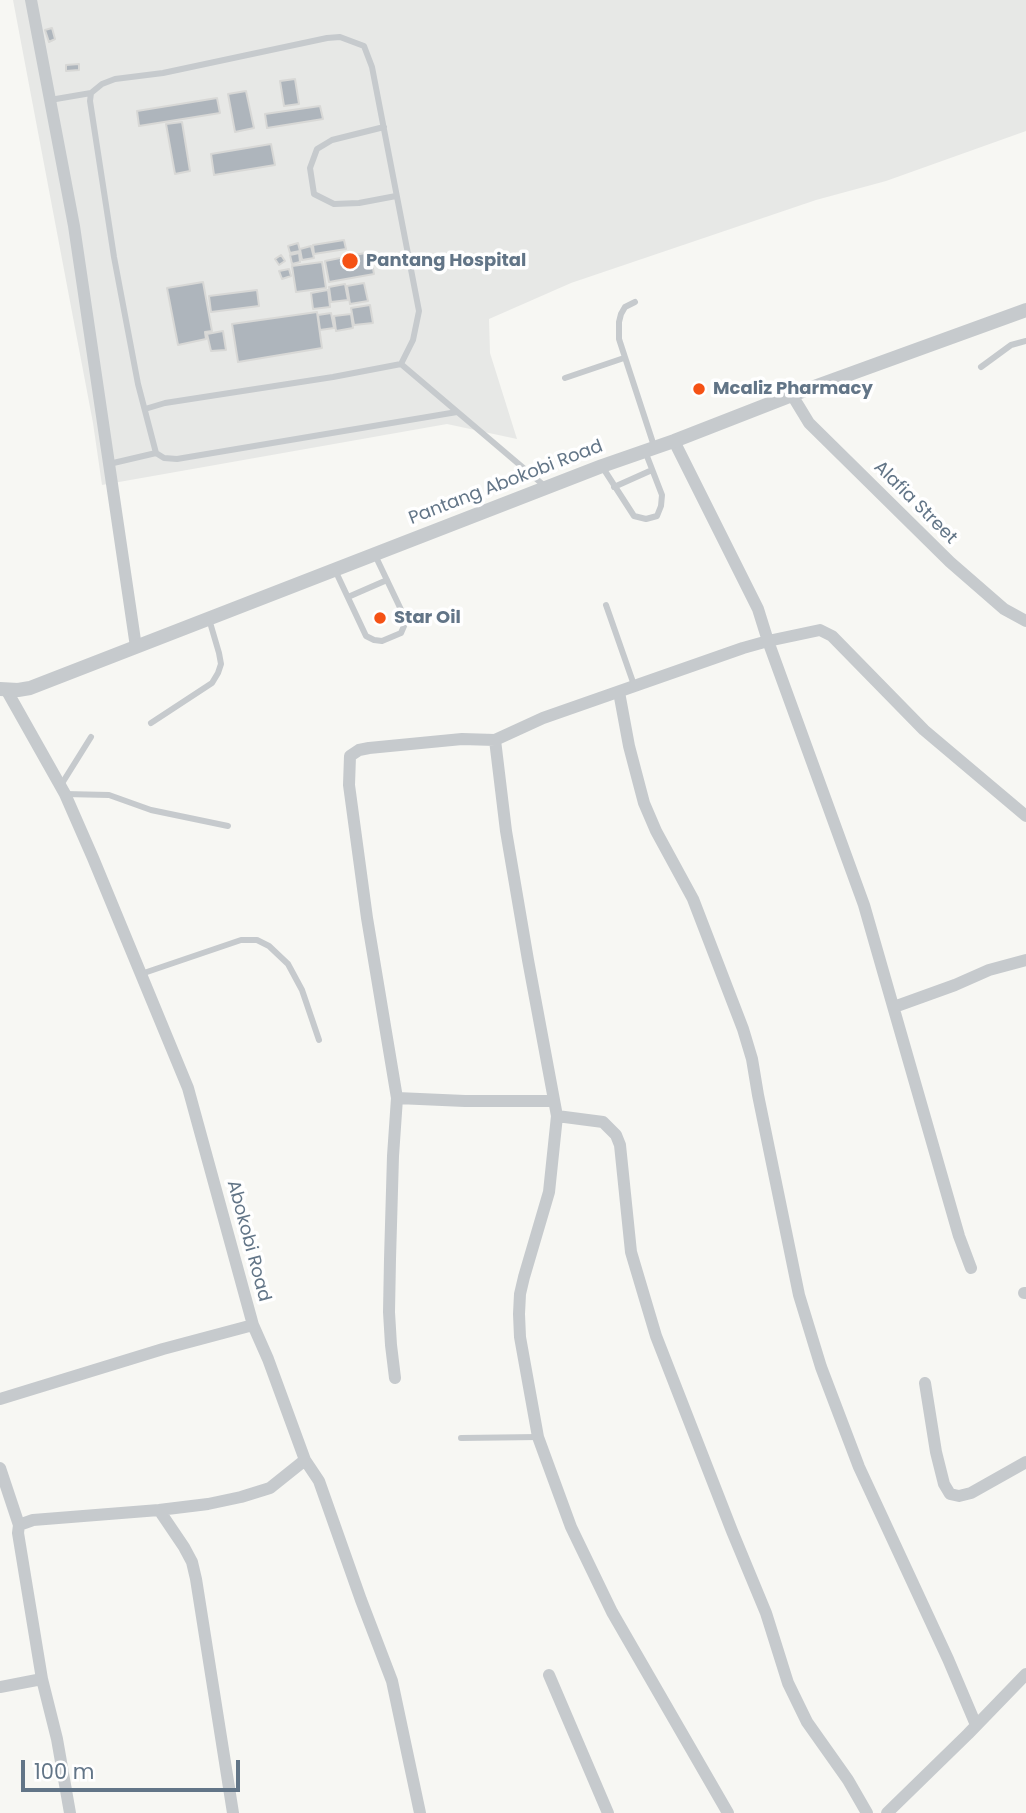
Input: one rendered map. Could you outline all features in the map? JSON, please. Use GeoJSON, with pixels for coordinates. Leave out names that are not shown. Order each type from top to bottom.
{"type":"FeatureCollection","features":[{"type":"Feature","properties":{"kind":"street"},"geometry":{"type":"LineString","coordinates":[[30,0],[74,226],[136,647]]}},
{"type":"Feature","properties":{"kind":"street","name":"Pantang Abokobi Road"},"geometry":{"type":"LineString","coordinates":[[3,690],[30,688],[602,466],[1026,310]]}},
{"type":"Feature","properties":{"kind":"street","name":"Alafia Street"},"geometry":{"type":"LineString","coordinates":[[792,395],[810,422],[950,562],[1004,608],[1026,621]]}},
{"type":"Feature","properties":{"kind":"street"},"geometry":{"type":"LineString","coordinates":[[674,441],[753,599],[864,905],[959,1237],[971,1268]]}},
{"type":"Feature","properties":{"kind":"street"},"geometry":{"type":"LineString","coordinates":[[395,1378],[389,1312],[397,1098],[349,785],[350,756],[369,748],[462,739],[495,740],[543,718],[634,685],[768,641],[815,630],[827,632],[925,730],[1026,816]]}},
{"type":"Feature","properties":{"kind":"street","name":"Abokobi Road"},"geometry":{"type":"LineString","coordinates":[[3,690],[63,790],[188,1088],[253,1325],[305,1460],[320,1481],[364,1611],[392,1681],[420,1813]]}},
{"type":"Feature","properties":{"kind":"street"},"geometry":{"type":"LineString","coordinates":[[619,692],[629,746],[644,803],[693,899],[752,1059],[799,1295],[821,1367],[859,1467],[976,1726]]}},
{"type":"Feature","properties":{"kind":"street"},"geometry":{"type":"LineString","coordinates":[[495,740],[506,831],[557,1116],[549,1192],[524,1277],[519,1304],[520,1337],[538,1437],[570,1527],[612,1612],[728,1813]]}},
{"type":"Feature","properties":{"kind":"street"},"geometry":{"type":"LineString","coordinates":[[894,1007],[989,970],[1026,960]]}},
{"type":"Feature","properties":{"kind":"street"},"geometry":{"type":"LineString","coordinates":[[397,1098],[553,1101]]}},
{"type":"Feature","properties":{"kind":"street"},"geometry":{"type":"LineString","coordinates":[[557,1116],[603,1122],[616,1135],[620,1145],[631,1252],[656,1336],[766,1613],[788,1683],[807,1722],[848,1780],[867,1813]]}},
{"type":"Feature","properties":{"kind":"street"},"geometry":{"type":"LineString","coordinates":[[0,1399],[163,1349],[253,1325]]}},
{"type":"Feature","properties":{"kind":"street"},"geometry":{"type":"LineString","coordinates":[[925,1383],[936,1452],[944,1484],[950,1494],[959,1496],[971,1493],[1026,1462]]}},
{"type":"Feature","properties":{"kind":"street"},"geometry":{"type":"LineString","coordinates":[[19,1525],[33,1520],[208,1504],[257,1493],[270,1488],[305,1460]]}},
{"type":"Feature","properties":{"kind":"street"},"geometry":{"type":"LineString","coordinates":[[0,1468],[19,1525],[18,1533],[43,1679],[70,1813]]}},
{"type":"Feature","properties":{"kind":"street"},"geometry":{"type":"LineString","coordinates":[[159,1510],[192,1562],[233,1813]]}},
{"type":"Feature","properties":{"kind":"street"},"geometry":{"type":"LineString","coordinates":[[887,1813],[1026,1674]]}},
{"type":"Feature","properties":{"kind":"street"},"geometry":{"type":"LineString","coordinates":[[549,1675],[608,1813]]}},
{"type":"Feature","properties":{"kind":"street"},"geometry":{"type":"LineString","coordinates":[[0,1687],[43,1679]]}},
{"type":"Feature","properties":{"kind":"lane"},"geometry":{"type":"LineString","coordinates":[[50,100],[91,93],[102,84],[115,79],[163,73],[265,50],[340,37],[364,46],[372,67],[419,311],[413,340],[401,364]]}},
{"type":"Feature","properties":{"kind":"lane"},"geometry":{"type":"LineString","coordinates":[[91,93],[90,101],[114,257],[138,384],[156,453],[164,458],[177,459],[457,412]]}},
{"type":"Feature","properties":{"kind":"lane"},"geometry":{"type":"LineString","coordinates":[[384,127],[332,140],[317,149],[310,168],[314,194],[334,204],[359,203],[396,196]]}},
{"type":"Feature","properties":{"kind":"lane"},"geometry":{"type":"LineString","coordinates":[[602,466],[634,516],[646,519],[657,516],[662,495],[652,470],[650,449],[619,339],[621,314],[625,307],[635,302]]}},
{"type":"Feature","properties":{"kind":"lane"},"geometry":{"type":"LineString","coordinates":[[981,367],[1011,345],[1026,341]]}},
{"type":"Feature","properties":{"kind":"lane"},"geometry":{"type":"LineString","coordinates":[[565,378],[624,358]]}},
{"type":"Feature","properties":{"kind":"lane"},"geometry":{"type":"LineString","coordinates":[[145,409],[165,403],[401,364]]}},
{"type":"Feature","properties":{"kind":"lane"},"geometry":{"type":"LineString","coordinates":[[401,364],[547,488]]}},
{"type":"Feature","properties":{"kind":"lane"},"geometry":{"type":"LineString","coordinates":[[109,464],[156,453]]}},
{"type":"Feature","properties":{"kind":"lane"},"geometry":{"type":"LineString","coordinates":[[614,487],[652,470]]}},
{"type":"Feature","properties":{"kind":"lane"},"geometry":{"type":"LineString","coordinates":[[335,570],[366,636],[382,641],[401,633],[405,618],[375,555]]}},
{"type":"Feature","properties":{"kind":"lane"},"geometry":{"type":"LineString","coordinates":[[348,597],[387,580]]}},
{"type":"Feature","properties":{"kind":"lane"},"geometry":{"type":"LineString","coordinates":[[606,605],[634,685]]}},
{"type":"Feature","properties":{"kind":"lane"},"geometry":{"type":"LineString","coordinates":[[151,723],[212,683],[218,673],[221,664],[209,619]]}},
{"type":"Feature","properties":{"kind":"lane"},"geometry":{"type":"LineString","coordinates":[[91,737],[63,790],[109,796],[151,810],[228,826]]}},
{"type":"Feature","properties":{"kind":"lane"},"geometry":{"type":"LineString","coordinates":[[141,974],[241,940],[257,940],[269,946],[288,964],[302,990],[319,1040]]}},
{"type":"Feature","properties":{"kind":"lane"},"geometry":{"type":"LineString","coordinates":[[461,1438],[538,1437]]}},
{"type":"Feature","properties":{"kind":"shaded area","name":"Pantang Hospital"},"geometry":{"type":"Polygon","coordinates":[[[13,0],[1026,0],[1026,131],[886,181],[816,200],[571,283],[489,319],[490,353],[517,439],[447,424],[102,485],[93,423],[13,0]]]}},
{"type":"Feature","properties":{"kind":"building"},"geometry":{"type":"Polygon","coordinates":[[[52,28],[55,39],[49,42],[45,30],[52,28]]]}},
{"type":"Feature","properties":{"kind":"building"},"geometry":{"type":"Polygon","coordinates":[[[79,64],[79,70],[66,71],[66,65],[79,64]]]}},
{"type":"Feature","properties":{"kind":"building"},"geometry":{"type":"Polygon","coordinates":[[[295,79],[299,104],[284,106],[280,81],[295,79]]]}},
{"type":"Feature","properties":{"kind":"building"},"geometry":{"type":"Polygon","coordinates":[[[246,91],[254,128],[235,132],[228,94],[246,91]]]}},
{"type":"Feature","properties":{"kind":"building"},"geometry":{"type":"Polygon","coordinates":[[[217,98],[220,113],[139,126],[137,111],[217,98]]]}},
{"type":"Feature","properties":{"kind":"building"},"geometry":{"type":"Polygon","coordinates":[[[320,106],[323,119],[267,128],[265,114],[320,106]]]}},
{"type":"Feature","properties":{"kind":"building"},"geometry":{"type":"Polygon","coordinates":[[[182,122],[190,171],[175,174],[166,124],[182,122]]]}},
{"type":"Feature","properties":{"kind":"building"},"geometry":{"type":"Polygon","coordinates":[[[271,144],[275,165],[214,175],[211,154],[271,144]]]}},
{"type":"Feature","properties":{"kind":"building"},"geometry":{"type":"Polygon","coordinates":[[[344,240],[346,249],[314,254],[313,245],[344,240]]]}},
{"type":"Feature","properties":{"kind":"building"},"geometry":{"type":"Polygon","coordinates":[[[298,243],[300,251],[290,253],[288,246],[298,243]]]}},
{"type":"Feature","properties":{"kind":"building"},"geometry":{"type":"Polygon","coordinates":[[[311,246],[314,258],[302,260],[300,249],[311,246]]]}},
{"type":"Feature","properties":{"kind":"building"},"geometry":{"type":"Polygon","coordinates":[[[370,252],[374,274],[329,282],[325,261],[370,252]]]}},
{"type":"Feature","properties":{"kind":"building"},"geometry":{"type":"Polygon","coordinates":[[[299,253],[300,262],[292,264],[290,255],[299,253]]]}},
{"type":"Feature","properties":{"kind":"building"},"geometry":{"type":"Polygon","coordinates":[[[281,255],[285,261],[279,265],[275,259],[281,255]]]}},
{"type":"Feature","properties":{"kind":"building"},"geometry":{"type":"Polygon","coordinates":[[[322,262],[326,288],[296,292],[292,266],[322,262]]]}},
{"type":"Feature","properties":{"kind":"building"},"geometry":{"type":"Polygon","coordinates":[[[289,269],[291,276],[282,279],[279,271],[289,269]]]}},
{"type":"Feature","properties":{"kind":"building"},"geometry":{"type":"Polygon","coordinates":[[[203,282],[212,331],[205,332],[206,339],[178,345],[167,288],[203,282]]]}},
{"type":"Feature","properties":{"kind":"building"},"geometry":{"type":"Polygon","coordinates":[[[364,283],[368,301],[350,304],[347,286],[364,283]]]}},
{"type":"Feature","properties":{"kind":"building"},"geometry":{"type":"Polygon","coordinates":[[[345,284],[348,300],[331,302],[329,287],[345,284]]]}},
{"type":"Feature","properties":{"kind":"building"},"geometry":{"type":"Polygon","coordinates":[[[257,290],[259,306],[211,312],[209,296],[257,290]]]}},
{"type":"Feature","properties":{"kind":"building"},"geometry":{"type":"Polygon","coordinates":[[[328,290],[330,307],[313,309],[311,293],[328,290]]]}},
{"type":"Feature","properties":{"kind":"building"},"geometry":{"type":"Polygon","coordinates":[[[370,305],[373,323],[354,325],[351,308],[370,305]]]}},
{"type":"Feature","properties":{"kind":"building"},"geometry":{"type":"Polygon","coordinates":[[[317,312],[322,348],[238,362],[232,324],[317,312]]]}},
{"type":"Feature","properties":{"kind":"building"},"geometry":{"type":"Polygon","coordinates":[[[331,313],[334,328],[320,330],[318,315],[331,313]]]}},
{"type":"Feature","properties":{"kind":"building"},"geometry":{"type":"Polygon","coordinates":[[[351,314],[353,328],[336,331],[334,316],[351,314]]]}},
{"type":"Feature","properties":{"kind":"building"},"geometry":{"type":"Polygon","coordinates":[[[223,331],[226,350],[211,351],[207,334],[223,331]]]}},
{"type":"Feature","properties":{"kind":"place","name":"Pantang Hospital"},"geometry":{"type":"Point","coordinates":[350,261]}},
{"type":"Feature","properties":{"kind":"place","name":"Mcaliz Pharmacy"},"geometry":{"type":"Point","coordinates":[699,389]}},
{"type":"Feature","properties":{"kind":"place","name":"Star Oil"},"geometry":{"type":"Point","coordinates":[380,618]}}]}
